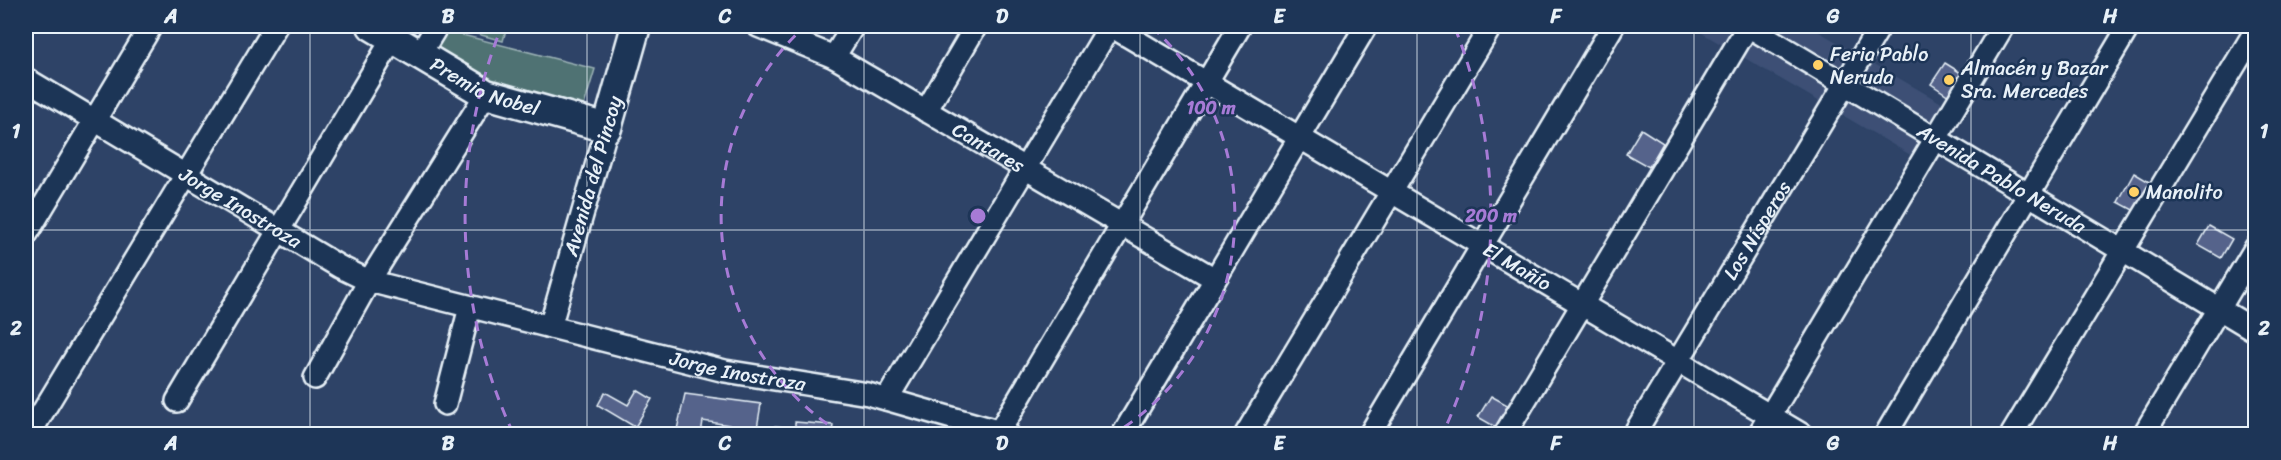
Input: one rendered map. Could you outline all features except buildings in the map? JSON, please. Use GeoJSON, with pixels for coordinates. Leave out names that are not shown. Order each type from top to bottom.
{"type":"FeatureCollection","features":[{"type":"Feature","properties":{"kind":"street"},"geometry":{"type":"LineString","coordinates":[[26,235],[151,26]]}},
{"type":"Feature","properties":{"kind":"street"},"geometry":{"type":"LineString","coordinates":[[26,429],[36,423],[276,26]]}},
{"type":"Feature","properties":{"kind":"street"},"geometry":{"type":"LineString","coordinates":[[420,54],[437,26]]}},
{"type":"Feature","properties":{"kind":"street","name":"Avenida del Pincoy"},"geometry":{"type":"LineString","coordinates":[[550,327],[636,26]]}},
{"type":"Feature","properties":{"kind":"street","name":"Cantares"},"geometry":{"type":"LineString","coordinates":[[758,26],[834,57],[1215,279]]}},
{"type":"Feature","properties":{"kind":"street"},"geometry":{"type":"LineString","coordinates":[[834,57],[853,26]]}},
{"type":"Feature","properties":{"kind":"street"},"geometry":{"type":"LineString","coordinates":[[926,111],[976,26]]}},
{"type":"Feature","properties":{"kind":"street"},"geometry":{"type":"LineString","coordinates":[[887,399],[1110,26]]}},
{"type":"Feature","properties":{"kind":"street","name":"El Mañío"},"geometry":{"type":"LineString","coordinates":[[1110,26],[1801,435]]}},
{"type":"Feature","properties":{"kind":"street"},"geometry":{"type":"LineString","coordinates":[[1003,433],[1122,225],[1240,26]]}},
{"type":"Feature","properties":{"kind":"street"},"geometry":{"type":"LineString","coordinates":[[1123,435],[1366,26]]}},
{"type":"Feature","properties":{"kind":"street"},"geometry":{"type":"LineString","coordinates":[[1246,435],[1491,26]]}},
{"type":"Feature","properties":{"kind":"street"},"geometry":{"type":"LineString","coordinates":[[1370,435],[1613,26]]}},
{"type":"Feature","properties":{"kind":"street"},"geometry":{"type":"LineString","coordinates":[[1505,435],[1748,26]]}},
{"type":"Feature","properties":{"kind":"street","name":"Avenida Pablo Neruda"},"geometry":{"type":"LineString","coordinates":[[1748,26],[2256,330]]}},
{"type":"Feature","properties":{"kind":"street","name":"Los Nísperos"},"geometry":{"type":"LineString","coordinates":[[1634,435],[1880,26]]}},
{"type":"Feature","properties":{"kind":"street"},"geometry":{"type":"LineString","coordinates":[[1759,435],[2003,26]]}},
{"type":"Feature","properties":{"kind":"street"},"geometry":{"type":"LineString","coordinates":[[1886,435],[2129,26]]}},
{"type":"Feature","properties":{"kind":"street"},"geometry":{"type":"LineString","coordinates":[[2012,435],[2256,30]]}},
{"type":"Feature","properties":{"kind":"street"},"geometry":{"type":"LineString","coordinates":[[177,401],[279,229],[383,32]]}},
{"type":"Feature","properties":{"kind":"street","name":"Premio Nobel"},"geometry":{"type":"LineString","coordinates":[[383,32],[486,94],[607,128]]}},
{"type":"Feature","properties":{"kind":"street","name":"Jorge Inostroza"},"geometry":{"type":"LineString","coordinates":[[26,79],[340,267],[369,281],[725,371],[887,399],[1003,433]]}},
{"type":"Feature","properties":{"kind":"street"},"geometry":{"type":"LineString","coordinates":[[315,378],[369,281],[486,94]]}},
{"type":"Feature","properties":{"kind":"street"},"geometry":{"type":"LineString","coordinates":[[2144,435],[2256,247]]}},
{"type":"Feature","properties":{"kind":"street"},"geometry":{"type":"LineString","coordinates":[[445,404],[470,307]]}},
{"type":"Feature","properties":{"kind":"shaded area","name":"Feria Pablo Neruda"},"geometry":{"type":"Polygon","coordinates":[[[1690,26],[1809,26],[1945,105],[1914,157],[1690,26]]]}},
{"type":"Feature","properties":{"kind":"green space"},"geometry":{"type":"Polygon","coordinates":[[[464,26],[507,26],[503,41],[463,30],[464,26]]]}},
{"type":"Feature","properties":{"kind":"green space"},"geometry":{"type":"Polygon","coordinates":[[[447,31],[595,69],[583,109],[490,84],[437,48],[447,31]]]}},
{"type":"Feature","properties":{"kind":"place","name":"Feria Pablo Neruda"},"geometry":{"type":"Point","coordinates":[1818,65]}},
{"type":"Feature","properties":{"kind":"place","name":"Almacén y Bazar Sra. Mercedes"},"geometry":{"type":"Point","coordinates":[1949,80]}},
{"type":"Feature","properties":{"kind":"place","name":"Manolito"},"geometry":{"type":"Point","coordinates":[2134,192]}}]}
